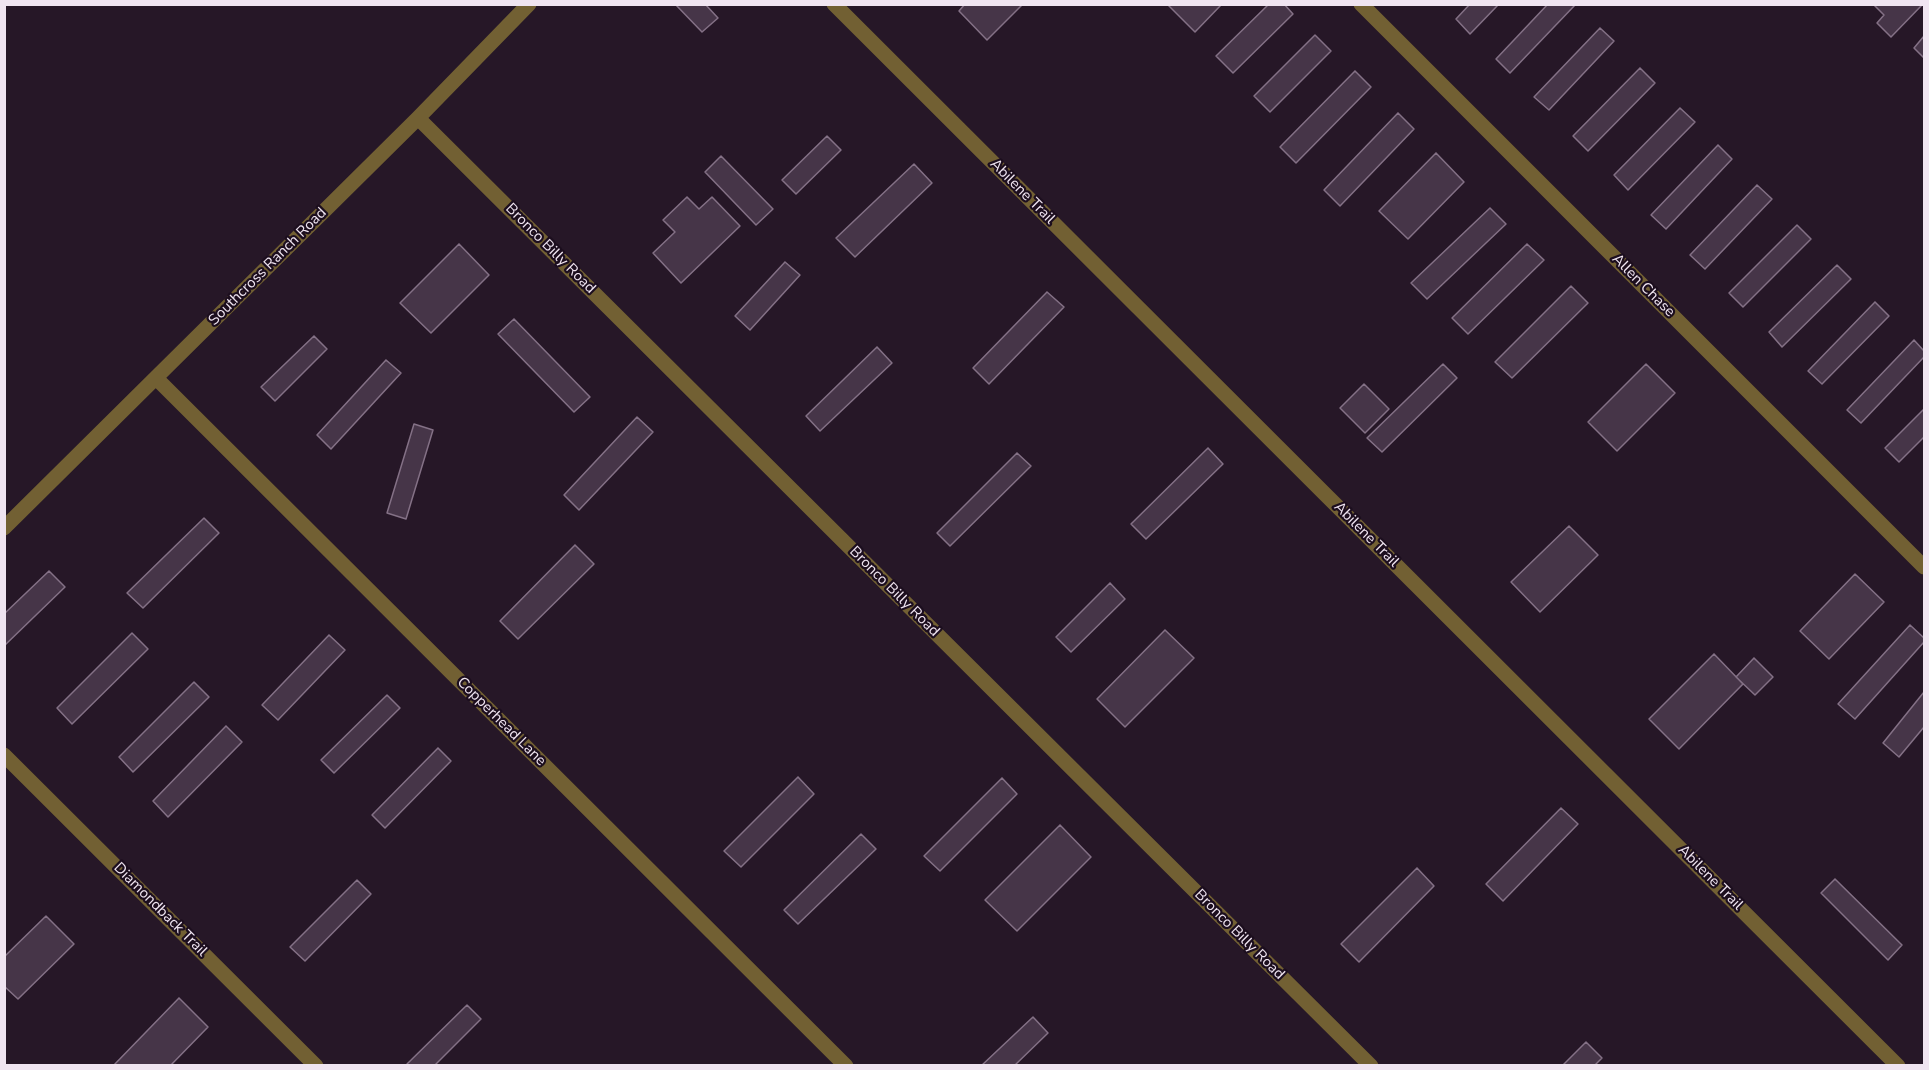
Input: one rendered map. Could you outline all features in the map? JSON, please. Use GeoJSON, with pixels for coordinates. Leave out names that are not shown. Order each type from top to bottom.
{"type":"FeatureCollection","features":[{"type":"Feature","properties":{"kind":"street","name":"Southcross Ranch Road"},"geometry":{"type":"LineString","coordinates":[[4,528],[418,118],[529,4]]}},
{"type":"Feature","properties":{"kind":"street","name":"Abilene Trail"},"geometry":{"type":"LineString","coordinates":[[834,4],[1898,1065]]}},
{"type":"Feature","properties":{"kind":"street","name":"Allen Chase"},"geometry":{"type":"LineString","coordinates":[[1361,4],[1924,567]]}},
{"type":"Feature","properties":{"kind":"street","name":"Bronco Billy Road"},"geometry":{"type":"LineString","coordinates":[[418,118],[1371,1065]]}},
{"type":"Feature","properties":{"kind":"street","name":"Copperhead Lane"},"geometry":{"type":"LineString","coordinates":[[156,378],[846,1065]]}},
{"type":"Feature","properties":{"kind":"street","name":"Diamondback Trail"},"geometry":{"type":"LineString","coordinates":[[4,755],[316,1065]]}},
{"type":"Feature","properties":{"kind":"building"},"geometry":{"type":"Polygon","coordinates":[[[675,4],[705,4],[718,18],[702,32],[675,4]]]}},
{"type":"Feature","properties":{"kind":"building"},"geometry":{"type":"Polygon","coordinates":[[[965,4],[1023,4],[987,40],[959,11],[965,4]]]}},
{"type":"Feature","properties":{"kind":"building"},"geometry":{"type":"Polygon","coordinates":[[[1167,4],[1222,4],[1195,32],[1167,4]]]}},
{"type":"Feature","properties":{"kind":"building"},"geometry":{"type":"Polygon","coordinates":[[[1269,4],[1284,4],[1293,14],[1233,73],[1216,56],[1269,4]]]}},
{"type":"Feature","properties":{"kind":"building"},"geometry":{"type":"Polygon","coordinates":[[[1470,4],[1499,4],[1470,34],[1456,19],[1470,4]]]}},
{"type":"Feature","properties":{"kind":"building"},"geometry":{"type":"Polygon","coordinates":[[[1548,4],[1576,4],[1510,73],[1496,59],[1548,4]]]}},
{"type":"Feature","properties":{"kind":"building"},"geometry":{"type":"Polygon","coordinates":[[[1873,4],[1923,4],[1891,37],[1877,23],[1884,15],[1873,4]]]}},
{"type":"Feature","properties":{"kind":"building"},"geometry":{"type":"Polygon","coordinates":[[[1600,28],[1614,41],[1549,110],[1534,97],[1600,28]]]}},
{"type":"Feature","properties":{"kind":"building"},"geometry":{"type":"Polygon","coordinates":[[[1315,35],[1331,51],[1270,112],[1254,96],[1315,35]]]}},
{"type":"Feature","properties":{"kind":"building"},"geometry":{"type":"Polygon","coordinates":[[[1924,36],[1924,58],[1914,48],[1924,36]]]}},
{"type":"Feature","properties":{"kind":"building"},"geometry":{"type":"Polygon","coordinates":[[[1640,68],[1655,83],[1588,151],[1573,136],[1640,68]]]}},
{"type":"Feature","properties":{"kind":"building"},"geometry":{"type":"Polygon","coordinates":[[[1355,71],[1371,87],[1296,163],[1280,147],[1355,71]]]}},
{"type":"Feature","properties":{"kind":"building"},"geometry":{"type":"Polygon","coordinates":[[[1680,108],[1695,122],[1628,190],[1614,175],[1680,108]]]}},
{"type":"Feature","properties":{"kind":"building"},"geometry":{"type":"Polygon","coordinates":[[[1398,113],[1414,129],[1340,206],[1324,190],[1398,113]]]}},
{"type":"Feature","properties":{"kind":"building"},"geometry":{"type":"Polygon","coordinates":[[[827,136],[841,150],[796,194],[782,180],[827,136]]]}},
{"type":"Feature","properties":{"kind":"building"},"geometry":{"type":"Polygon","coordinates":[[[1718,145],[1732,159],[1666,229],[1651,215],[1718,145]]]}},
{"type":"Feature","properties":{"kind":"building"},"geometry":{"type":"Polygon","coordinates":[[[1436,153],[1464,182],[1408,239],[1379,211],[1436,153]]]}},
{"type":"Feature","properties":{"kind":"building"},"geometry":{"type":"Polygon","coordinates":[[[721,156],[773,209],[756,225],[705,172],[721,156]]]}},
{"type":"Feature","properties":{"kind":"building"},"geometry":{"type":"Polygon","coordinates":[[[914,164],[932,183],[855,257],[836,238],[914,164]]]}},
{"type":"Feature","properties":{"kind":"building"},"geometry":{"type":"Polygon","coordinates":[[[1757,185],[1772,199],[1705,269],[1690,255],[1757,185]]]}},
{"type":"Feature","properties":{"kind":"building"},"geometry":{"type":"Polygon","coordinates":[[[687,197],[699,209],[712,197],[740,226],[681,283],[653,253],[675,232],[663,220],[687,197]]]}},
{"type":"Feature","properties":{"kind":"building"},"geometry":{"type":"Polygon","coordinates":[[[1490,208],[1506,224],[1427,299],[1411,283],[1490,208]]]}},
{"type":"Feature","properties":{"kind":"building"},"geometry":{"type":"Polygon","coordinates":[[[1797,225],[1811,239],[1743,307],[1729,293],[1797,225]]]}},
{"type":"Feature","properties":{"kind":"building"},"geometry":{"type":"Polygon","coordinates":[[[459,244],[489,275],[431,333],[400,303],[459,244]]]}},
{"type":"Feature","properties":{"kind":"building"},"geometry":{"type":"Polygon","coordinates":[[[1527,244],[1544,260],[1468,334],[1452,318],[1527,244]]]}},
{"type":"Feature","properties":{"kind":"building"},"geometry":{"type":"Polygon","coordinates":[[[785,262],[800,275],[750,330],[735,316],[785,262]]]}},
{"type":"Feature","properties":{"kind":"building"},"geometry":{"type":"Polygon","coordinates":[[[1837,265],[1851,279],[1782,347],[1769,332],[1837,265]]]}},
{"type":"Feature","properties":{"kind":"building"},"geometry":{"type":"Polygon","coordinates":[[[1571,286],[1588,303],[1512,378],[1495,362],[1571,286]]]}},
{"type":"Feature","properties":{"kind":"building"},"geometry":{"type":"Polygon","coordinates":[[[1047,292],[1064,307],[989,384],[973,368],[1047,292]]]}},
{"type":"Feature","properties":{"kind":"building"},"geometry":{"type":"Polygon","coordinates":[[[1875,302],[1889,316],[1822,384],[1808,371],[1875,302]]]}},
{"type":"Feature","properties":{"kind":"building"},"geometry":{"type":"Polygon","coordinates":[[[514,319],[590,397],[574,412],[498,334],[514,319]]]}},
{"type":"Feature","properties":{"kind":"building"},"geometry":{"type":"Polygon","coordinates":[[[314,336],[327,349],[275,401],[261,387],[314,336]]]}},
{"type":"Feature","properties":{"kind":"building"},"geometry":{"type":"Polygon","coordinates":[[[1914,340],[1924,351],[1924,357],[1861,423],[1847,410],[1914,340]]]}},
{"type":"Feature","properties":{"kind":"building"},"geometry":{"type":"Polygon","coordinates":[[[877,347],[892,363],[820,431],[806,416],[877,347]]]}},
{"type":"Feature","properties":{"kind":"building"},"geometry":{"type":"Polygon","coordinates":[[[386,360],[401,373],[331,449],[317,435],[386,360]]]}},
{"type":"Feature","properties":{"kind":"building"},"geometry":{"type":"Polygon","coordinates":[[[1443,364],[1457,378],[1382,452],[1367,438],[1443,364]]]}},
{"type":"Feature","properties":{"kind":"building"},"geometry":{"type":"Polygon","coordinates":[[[1646,364],[1675,393],[1617,451],[1588,422],[1646,364]]]}},
{"type":"Feature","properties":{"kind":"building"},"geometry":{"type":"Polygon","coordinates":[[[1364,384],[1389,409],[1365,433],[1340,408],[1364,384]]]}},
{"type":"Feature","properties":{"kind":"building"},"geometry":{"type":"Polygon","coordinates":[[[1924,409],[1924,437],[1899,462],[1885,448],[1924,409]]]}},
{"type":"Feature","properties":{"kind":"building"},"geometry":{"type":"Polygon","coordinates":[[[637,417],[653,432],[579,510],[564,495],[637,417]]]}},
{"type":"Feature","properties":{"kind":"building"},"geometry":{"type":"Polygon","coordinates":[[[414,424],[433,430],[406,519],[387,513],[414,424]]]}},
{"type":"Feature","properties":{"kind":"building"},"geometry":{"type":"Polygon","coordinates":[[[1208,448],[1223,464],[1146,539],[1131,524],[1208,448]]]}},
{"type":"Feature","properties":{"kind":"building"},"geometry":{"type":"Polygon","coordinates":[[[1017,453],[1031,466],[950,546],[937,533],[1017,453]]]}},
{"type":"Feature","properties":{"kind":"building"},"geometry":{"type":"Polygon","coordinates":[[[204,518],[219,533],[143,608],[127,593],[204,518]]]}},
{"type":"Feature","properties":{"kind":"building"},"geometry":{"type":"Polygon","coordinates":[[[1569,526],[1598,555],[1540,612],[1511,582],[1569,526]]]}},
{"type":"Feature","properties":{"kind":"building"},"geometry":{"type":"Polygon","coordinates":[[[575,545],[594,564],[518,639],[500,621],[575,545]]]}},
{"type":"Feature","properties":{"kind":"building"},"geometry":{"type":"Polygon","coordinates":[[[49,571],[65,587],[4,646],[4,614],[49,571]]]}},
{"type":"Feature","properties":{"kind":"building"},"geometry":{"type":"Polygon","coordinates":[[[1855,574],[1884,602],[1829,659],[1800,631],[1855,574]]]}},
{"type":"Feature","properties":{"kind":"building"},"geometry":{"type":"Polygon","coordinates":[[[1110,583],[1125,599],[1071,652],[1056,637],[1110,583]]]}},
{"type":"Feature","properties":{"kind":"building"},"geometry":{"type":"Polygon","coordinates":[[[1910,625],[1924,638],[1924,642],[1855,719],[1838,704],[1910,625]]]}},
{"type":"Feature","properties":{"kind":"building"},"geometry":{"type":"Polygon","coordinates":[[[1165,630],[1194,658],[1125,727],[1097,699],[1165,630]]]}},
{"type":"Feature","properties":{"kind":"building"},"geometry":{"type":"Polygon","coordinates":[[[132,633],[148,649],[72,724],[57,708],[132,633]]]}},
{"type":"Feature","properties":{"kind":"building"},"geometry":{"type":"Polygon","coordinates":[[[329,635],[345,650],[278,720],[262,705],[329,635]]]}},
{"type":"Feature","properties":{"kind":"building"},"geometry":{"type":"Polygon","coordinates":[[[1714,654],[1743,684],[1679,749],[1649,719],[1714,654]]]}},
{"type":"Feature","properties":{"kind":"building"},"geometry":{"type":"Polygon","coordinates":[[[1754,658],[1773,677],[1755,695],[1736,677],[1754,658]]]}},
{"type":"Feature","properties":{"kind":"building"},"geometry":{"type":"Polygon","coordinates":[[[194,682],[209,697],[133,772],[119,757],[194,682]]]}},
{"type":"Feature","properties":{"kind":"building"},"geometry":{"type":"Polygon","coordinates":[[[1924,692],[1924,727],[1899,757],[1883,743],[1924,692]]]}},
{"type":"Feature","properties":{"kind":"building"},"geometry":{"type":"Polygon","coordinates":[[[387,695],[400,708],[334,773],[321,760],[387,695]]]}},
{"type":"Feature","properties":{"kind":"building"},"geometry":{"type":"Polygon","coordinates":[[[226,726],[242,742],[168,817],[153,801],[226,726]]]}},
{"type":"Feature","properties":{"kind":"building"},"geometry":{"type":"Polygon","coordinates":[[[438,748],[451,761],[385,828],[372,815],[438,748]]]}},
{"type":"Feature","properties":{"kind":"building"},"geometry":{"type":"Polygon","coordinates":[[[798,777],[814,794],[741,867],[724,851],[798,777]]]}},
{"type":"Feature","properties":{"kind":"building"},"geometry":{"type":"Polygon","coordinates":[[[1002,778],[1017,794],[940,871],[924,856],[1002,778]]]}},
{"type":"Feature","properties":{"kind":"building"},"geometry":{"type":"Polygon","coordinates":[[[1561,808],[1578,824],[1503,901],[1486,884],[1561,808]]]}},
{"type":"Feature","properties":{"kind":"building"},"geometry":{"type":"Polygon","coordinates":[[[1060,825],[1091,857],[1017,931],[985,900],[1060,825]]]}},
{"type":"Feature","properties":{"kind":"building"},"geometry":{"type":"Polygon","coordinates":[[[861,834],[876,849],[798,924],[784,910],[861,834]]]}},
{"type":"Feature","properties":{"kind":"building"},"geometry":{"type":"Polygon","coordinates":[[[1417,868],[1434,886],[1359,962],[1341,944],[1417,868]]]}},
{"type":"Feature","properties":{"kind":"building"},"geometry":{"type":"Polygon","coordinates":[[[1835,879],[1902,945],[1888,960],[1821,893],[1835,879]]]}},
{"type":"Feature","properties":{"kind":"building"},"geometry":{"type":"Polygon","coordinates":[[[357,880],[371,894],[305,961],[290,947],[357,880]]]}},
{"type":"Feature","properties":{"kind":"building"},"geometry":{"type":"Polygon","coordinates":[[[46,916],[74,944],[18,999],[4,986],[4,957],[46,916]]]}},
{"type":"Feature","properties":{"kind":"building"},"geometry":{"type":"Polygon","coordinates":[[[179,998],[208,1027],[170,1066],[113,1066],[179,998]]]}},
{"type":"Feature","properties":{"kind":"building"},"geometry":{"type":"Polygon","coordinates":[[[467,1005],[481,1019],[434,1066],[408,1066],[407,1064],[467,1005]]]}},
{"type":"Feature","properties":{"kind":"building"},"geometry":{"type":"Polygon","coordinates":[[[1033,1017],[1048,1033],[1014,1066],[981,1066],[1033,1017]]]}},
{"type":"Feature","properties":{"kind":"building"},"geometry":{"type":"Polygon","coordinates":[[[1586,1042],[1602,1058],[1594,1066],[1562,1066],[1586,1042]]]}}]}
